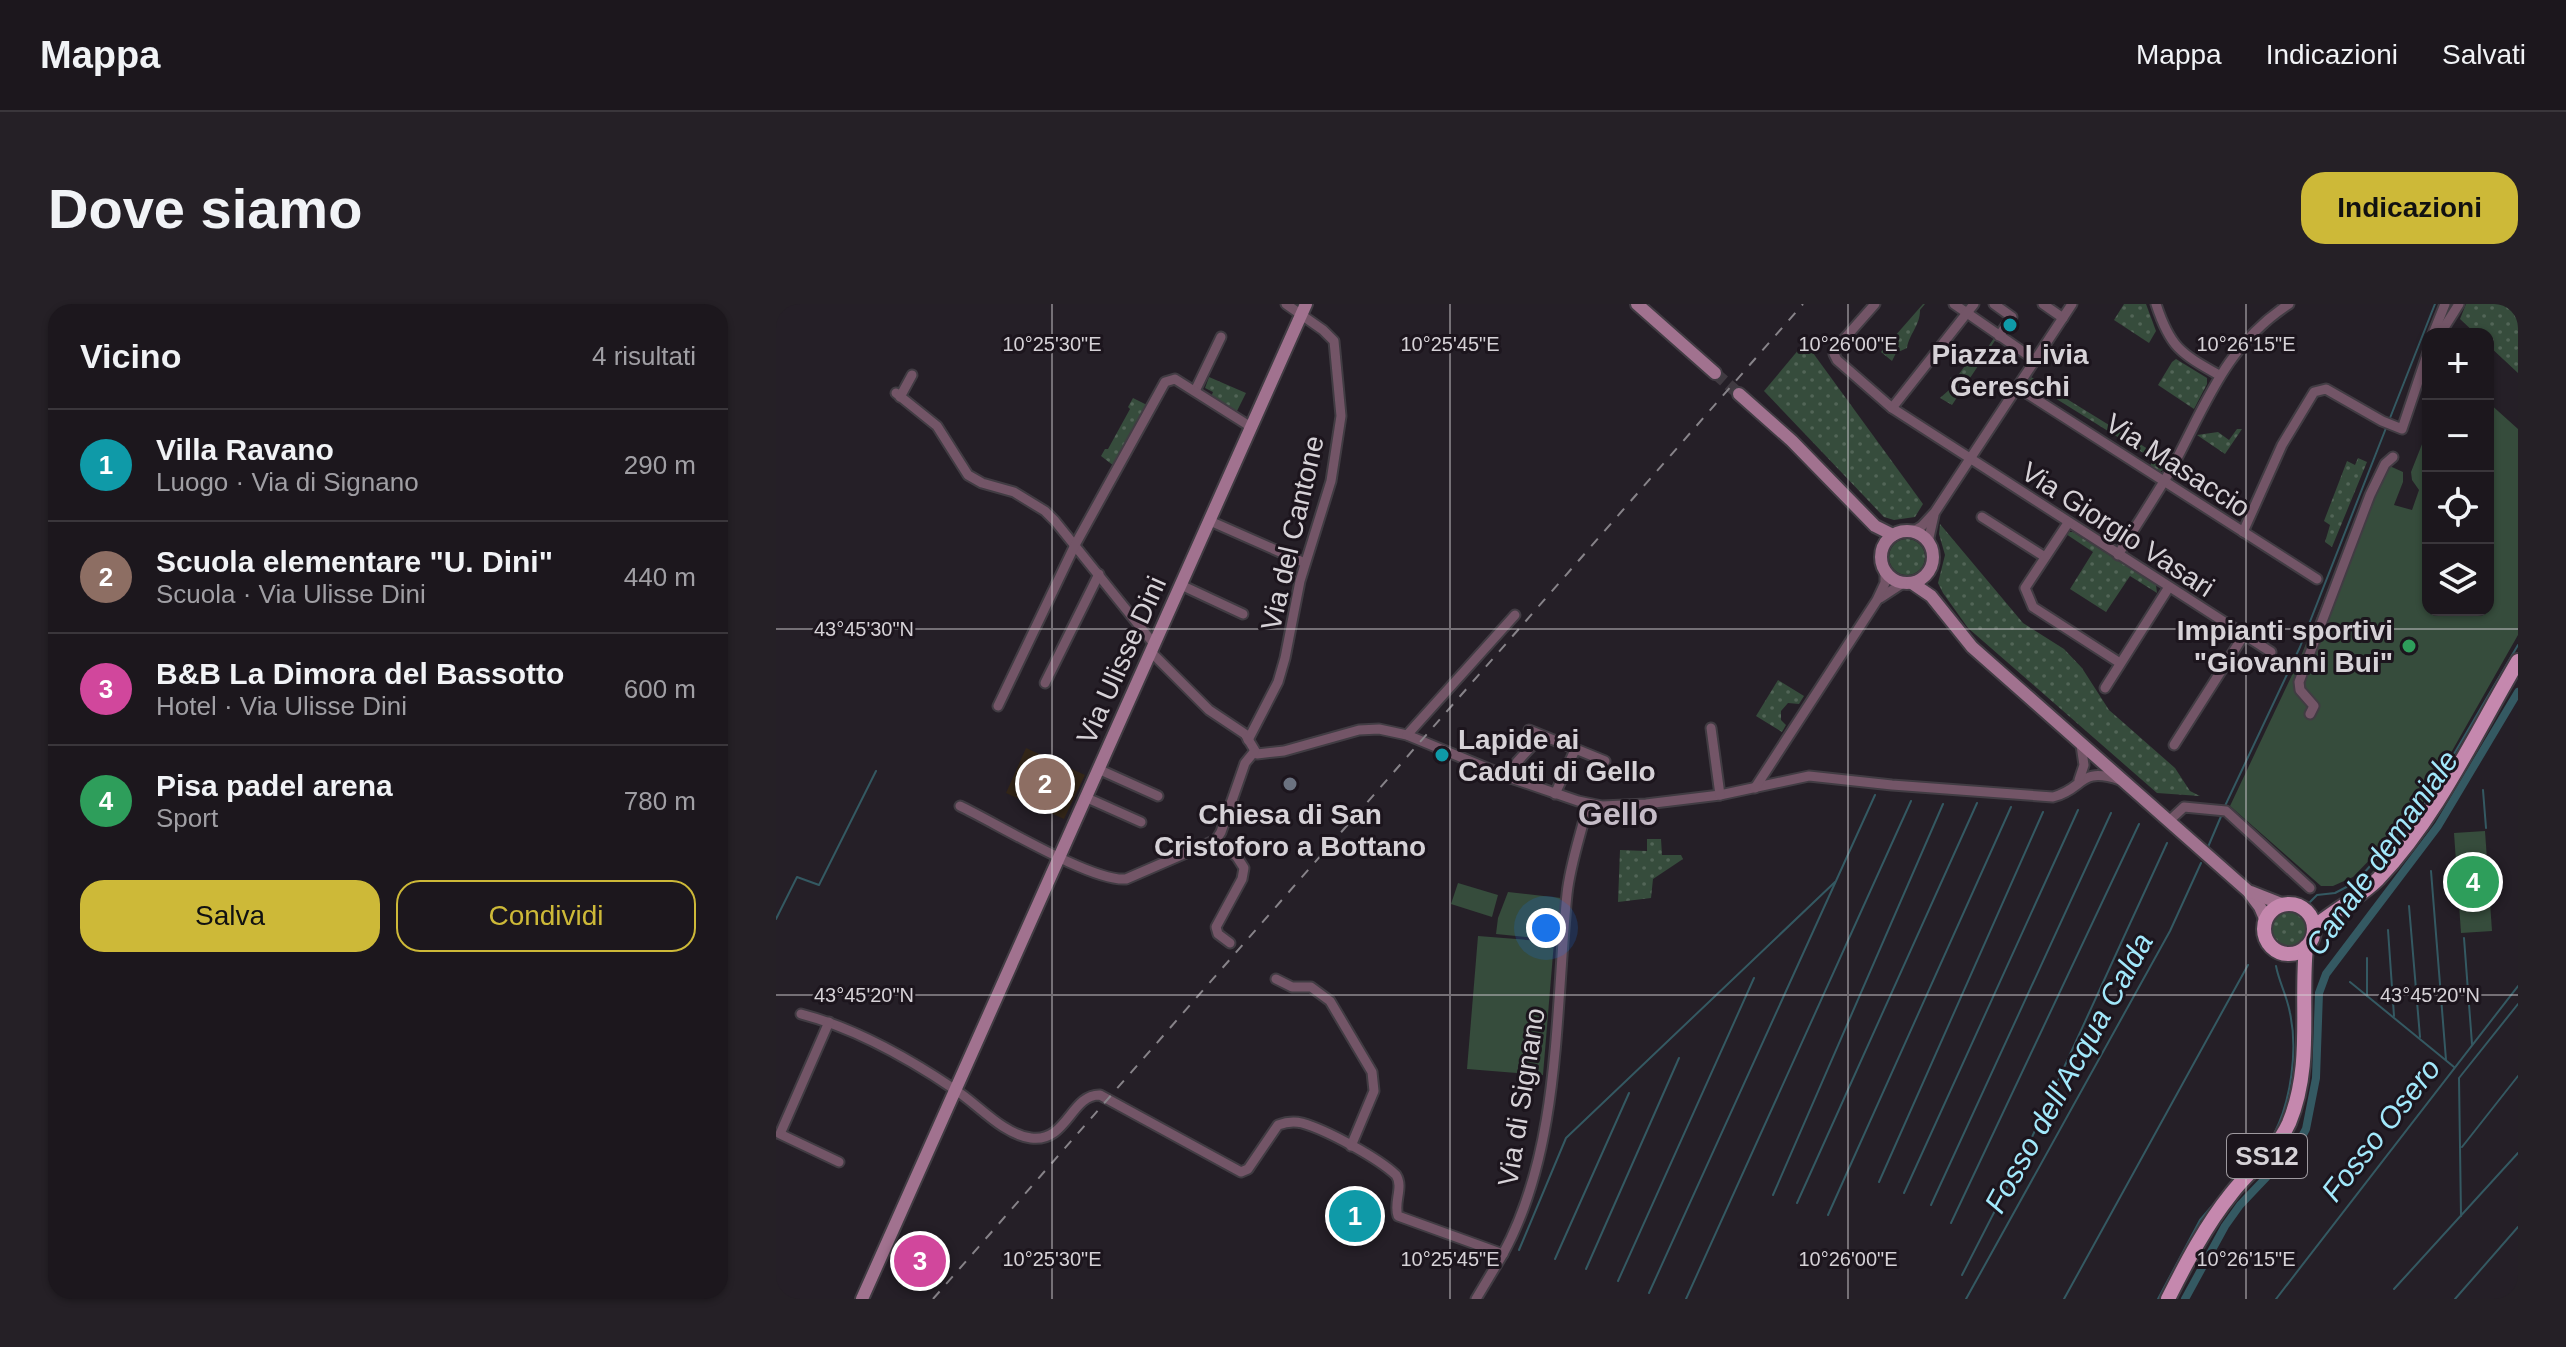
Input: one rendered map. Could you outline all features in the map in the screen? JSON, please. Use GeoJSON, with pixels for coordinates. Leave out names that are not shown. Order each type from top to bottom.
{"type":"FeatureCollection","features":[{"type":"Feature","properties":{"kind":"main road"},"geometry":{"type":"LineString","coordinates":[[2314,927],[2377,880],[2418,828],[2518,661]]}},
{"type":"Feature","properties":{"kind":"main road"},"geometry":{"type":"LineString","coordinates":[[2307,911],[2347,901]]}},
{"type":"Feature","properties":{"kind":"main road"},"geometry":{"type":"LineString","coordinates":[[2284,905],[2296,905],[2307,911],[2314,927],[2313,938],[2306,947],[2298,952],[2276,950],[2268,941],[2266,921],[2273,911],[2284,905]]}},
{"type":"Feature","properties":{"kind":"main road"},"geometry":{"type":"LineString","coordinates":[[2304,990],[2306,947]]}},
{"type":"Feature","properties":{"kind":"main road"},"geometry":{"type":"LineString","coordinates":[[2286,953],[2304,990]]}},
{"type":"Feature","properties":{"kind":"main road","name":"SS12"},"geometry":{"type":"LineString","coordinates":[[2168,1299],[2219,1210],[2269,1153],[2289,1121],[2303,1065],[2304,990]]}},
{"type":"Feature","properties":{"kind":"street","name":"Via del Cantone"},"geometry":{"type":"LineString","coordinates":[[1248,740],[1280,674],[1305,563],[1331,481],[1341,416],[1334,341],[1304,309],[1286,304]]}},
{"type":"Feature","properties":{"kind":"street"},"geometry":{"type":"LineString","coordinates":[[1637,304],[1715,373]]}},
{"type":"Feature","properties":{"kind":"street","name":"Via Giorgio Vasari"},"geometry":{"type":"LineString","coordinates":[[1875,304],[1837,347],[1834,354],[1837,360],[1892,408],[2271,652]]}},
{"type":"Feature","properties":{"kind":"street"},"geometry":{"type":"LineString","coordinates":[[1954,304],[2035,360]]}},
{"type":"Feature","properties":{"kind":"street"},"geometry":{"type":"LineString","coordinates":[[1892,408],[1974,304]]}},
{"type":"Feature","properties":{"kind":"street"},"geometry":{"type":"LineString","coordinates":[[1994,304],[2012,317],[1999,336]]}},
{"type":"Feature","properties":{"kind":"street"},"geometry":{"type":"LineString","coordinates":[[2043,304],[2063,318]]}},
{"type":"Feature","properties":{"kind":"street"},"geometry":{"type":"LineString","coordinates":[[1739,394],[1792,441],[1875,526],[1893,535],[1912,532],[1935,512],[2072,304]]}},
{"type":"Feature","properties":{"kind":"street"},"geometry":{"type":"LineString","coordinates":[[2156,304],[2164,328],[2175,345],[2219,375]]}},
{"type":"Feature","properties":{"kind":"street"},"geometry":{"type":"LineString","coordinates":[[2435,328],[2445,304]]}},
{"type":"Feature","properties":{"kind":"street"},"geometry":{"type":"LineString","coordinates":[[2444,328],[2459,304]]}},
{"type":"Feature","properties":{"kind":"street"},"geometry":{"type":"LineString","coordinates":[[2118,555],[2164,482],[2219,375],[2244,341],[2283,305]]}},
{"type":"Feature","properties":{"kind":"street","name":"Via Ulisse Dini"},"geometry":{"type":"LineString","coordinates":[[862,1299],[1304,309]]}},
{"type":"Feature","properties":{"kind":"street"},"geometry":{"type":"LineString","coordinates":[[1195,391],[1221,337]]}},
{"type":"Feature","properties":{"kind":"street"},"geometry":{"type":"LineString","coordinates":[[2243,532],[2282,445],[2314,392],[2326,389],[2402,429],[2422,370]]}},
{"type":"Feature","properties":{"kind":"street"},"geometry":{"type":"LineString","coordinates":[[912,375],[898,395],[937,426],[968,475],[982,483],[1014,492],[1045,511],[1099,574],[1152,648],[1209,710],[1245,734],[1254,752],[1284,751],[1359,730],[1379,729],[1407,735],[1555,794],[1588,804],[1625,806],[1720,795],[1809,776],[2053,797],[2066,792],[2079,780],[2096,774],[2122,780]]}},
{"type":"Feature","properties":{"kind":"street"},"geometry":{"type":"LineString","coordinates":[[998,706],[1075,545],[1165,382],[1175,379],[1251,427]]}},
{"type":"Feature","properties":{"kind":"street","name":"Via Masaccio"},"geometry":{"type":"LineString","coordinates":[[2017,387],[2317,579]]}},
{"type":"Feature","properties":{"kind":"street"},"geometry":{"type":"LineString","coordinates":[[2310,714],[2314,706],[2300,690],[2299,682],[2370,495],[2385,464],[2393,457]]}},
{"type":"Feature","properties":{"kind":"street"},"geometry":{"type":"LineString","coordinates":[[1931,596],[1928,572],[1933,557],[1928,542],[1935,512]]}},
{"type":"Feature","properties":{"kind":"street"},"geometry":{"type":"LineString","coordinates":[[1982,517],[2045,557]]}},
{"type":"Feature","properties":{"kind":"street"},"geometry":{"type":"LineString","coordinates":[[1210,521],[1305,563]]}},
{"type":"Feature","properties":{"kind":"street"},"geometry":{"type":"LineString","coordinates":[[2068,523],[2025,588],[2033,607],[2120,663]]}},
{"type":"Feature","properties":{"kind":"street"},"geometry":{"type":"LineString","coordinates":[[1755,788],[1885,583],[1881,560],[1883,546],[1875,526]]}},
{"type":"Feature","properties":{"kind":"street"},"geometry":{"type":"LineString","coordinates":[[1912,532],[1928,542]]}},
{"type":"Feature","properties":{"kind":"street"},"geometry":{"type":"LineString","coordinates":[[1883,546],[1893,535]]}},
{"type":"Feature","properties":{"kind":"street"},"geometry":{"type":"LineString","coordinates":[[1885,572],[1893,579],[1908,583],[1931,596],[1972,647],[2248,891],[2266,921]]}},
{"type":"Feature","properties":{"kind":"street"},"geometry":{"type":"LineString","coordinates":[[1877,600],[1928,572]]}},
{"type":"Feature","properties":{"kind":"street"},"geometry":{"type":"LineString","coordinates":[[1045,683],[1099,574]]}},
{"type":"Feature","properties":{"kind":"street"},"geometry":{"type":"LineString","coordinates":[[1181,585],[1243,614]]}},
{"type":"Feature","properties":{"kind":"street"},"geometry":{"type":"LineString","coordinates":[[2105,688],[2169,587]]}},
{"type":"Feature","properties":{"kind":"street"},"geometry":{"type":"LineString","coordinates":[[1407,735],[1515,615]]}},
{"type":"Feature","properties":{"kind":"street"},"geometry":{"type":"LineString","coordinates":[[2174,745],[2244,635]]}},
{"type":"Feature","properties":{"kind":"street"},"geometry":{"type":"LineString","coordinates":[[2505,684],[2518,672]]}},
{"type":"Feature","properties":{"kind":"street"},"geometry":{"type":"LineString","coordinates":[[1711,728],[1720,795]]}},
{"type":"Feature","properties":{"kind":"street"},"geometry":{"type":"LineString","coordinates":[[1529,730],[1605,761]]}},
{"type":"Feature","properties":{"kind":"street"},"geometry":{"type":"LineString","coordinates":[[1511,778],[1517,762],[1541,736]]}},
{"type":"Feature","properties":{"kind":"street"},"geometry":{"type":"LineString","coordinates":[[2079,780],[2084,765],[2081,744]]}},
{"type":"Feature","properties":{"kind":"street"},"geometry":{"type":"LineString","coordinates":[[1555,794],[1575,750]]}},
{"type":"Feature","properties":{"kind":"street"},"geometry":{"type":"LineString","coordinates":[[960,806],[1071,864],[1112,879],[1126,879],[1216,840],[1245,763],[1254,752]]}},
{"type":"Feature","properties":{"kind":"street"},"geometry":{"type":"LineString","coordinates":[[1098,769],[1158,796]]}},
{"type":"Feature","properties":{"kind":"street"},"geometry":{"type":"LineString","coordinates":[[1085,797],[1141,822]]}},
{"type":"Feature","properties":{"kind":"street","name":"Via di Signano"},"geometry":{"type":"LineString","coordinates":[[1476,1299],[1503,1254],[1525,1207],[1544,1126],[1553,1061],[1567,894],[1588,804]]}},
{"type":"Feature","properties":{"kind":"street"},"geometry":{"type":"LineString","coordinates":[[2169,821],[2184,807],[2223,810],[2310,888]]}},
{"type":"Feature","properties":{"kind":"street"},"geometry":{"type":"LineString","coordinates":[[1216,840],[1237,857],[1244,868],[1242,879],[1216,927],[1218,934],[1230,943]]}},
{"type":"Feature","properties":{"kind":"street"},"geometry":{"type":"LineString","coordinates":[[2248,891],[2284,905]]}},
{"type":"Feature","properties":{"kind":"street"},"geometry":{"type":"LineString","coordinates":[[1276,979],[1292,987],[1311,987],[1330,1001],[1372,1072],[1374,1091],[1351,1146]]}},
{"type":"Feature","properties":{"kind":"street"},"geometry":{"type":"LineString","coordinates":[[801,1014],[829,1022],[869,1041],[954,1089],[1011,1131],[1032,1138],[1050,1136],[1062,1127],[1085,1099],[1100,1095],[1241,1172],[1246,1171],[1278,1125],[1284,1122],[1305,1124],[1389,1168],[1400,1179],[1396,1204],[1398,1216],[1503,1254]]}},
{"type":"Feature","properties":{"kind":"street"},"geometry":{"type":"LineString","coordinates":[[829,1022],[780,1134],[839,1162]]}},
{"type":"Feature","properties":{"kind":"shaded area"},"geometry":{"type":"Polygon","coordinates":[[[1026,748],[1085,775],[1064,819],[1006,793],[1026,748]]]}},
{"type":"Feature","properties":{"kind":"green space"},"geometry":{"type":"Polygon","coordinates":[[[1923,304],[1907,348],[1896,353],[1892,361],[1881,352],[1923,304]]]}},
{"type":"Feature","properties":{"kind":"green space"},"geometry":{"type":"Polygon","coordinates":[[[2124,304],[2146,304],[2156,331],[2149,343],[2114,320],[2124,304]]]}},
{"type":"Feature","properties":{"kind":"green space"},"geometry":{"type":"Polygon","coordinates":[[[2466,304],[2518,304],[2518,373],[2494,351],[2494,328],[2470,328],[2460,319],[2466,304]]]}},
{"type":"Feature","properties":{"kind":"green space"},"geometry":{"type":"Polygon","coordinates":[[[1994,338],[1952,405],[1940,398],[1949,390],[1950,378],[1959,374],[1967,363],[1980,359],[1994,338]]]}},
{"type":"Feature","properties":{"kind":"green space"},"geometry":{"type":"Polygon","coordinates":[[[1805,342],[1923,504],[1915,517],[1894,520],[1884,517],[1764,391],[1805,342]]]}},
{"type":"Feature","properties":{"kind":"green space"},"geometry":{"type":"Polygon","coordinates":[[[2176,359],[2207,378],[2194,409],[2158,385],[2176,359]]]}},
{"type":"Feature","properties":{"kind":"green space"},"geometry":{"type":"Polygon","coordinates":[[[1209,377],[1246,393],[1236,413],[1211,397],[1213,392],[1205,388],[1209,377]]]}},
{"type":"Feature","properties":{"kind":"green space"},"geometry":{"type":"Polygon","coordinates":[[[2031,377],[2169,462],[2165,469],[2159,472],[2150,466],[2153,459],[2029,382],[2031,377]]]}},
{"type":"Feature","properties":{"kind":"green space"},"geometry":{"type":"Polygon","coordinates":[[[1133,398],[1147,405],[1114,466],[1101,456],[1108,449],[1133,398]]]}},
{"type":"Feature","properties":{"kind":"green space","name":"Impianti sportivi \"Giovanni Bui\""},"geometry":{"type":"Polygon","coordinates":[[[2494,407],[2518,429],[2518,635],[2419,809],[2353,877],[2333,886],[2321,886],[2230,806],[2301,656],[2377,468],[2383,463],[2403,472],[2403,482],[2394,505],[2412,510],[2419,490],[2411,472],[2422,444],[2422,616],[2494,616],[2494,407]]]}},
{"type":"Feature","properties":{"kind":"green space"},"geometry":{"type":"Polygon","coordinates":[[[2237,429],[2242,429],[2225,454],[2197,435],[2218,432],[2229,440],[2237,429]]]}},
{"type":"Feature","properties":{"kind":"green space"},"geometry":{"type":"Polygon","coordinates":[[[2358,458],[2367,462],[2332,547],[2325,542],[2330,525],[2324,521],[2347,461],[2355,465],[2358,458]]]}},
{"type":"Feature","properties":{"kind":"green space"},"geometry":{"type":"Polygon","coordinates":[[[1940,524],[2023,623],[2064,649],[2082,668],[2109,710],[2175,768],[2190,791],[2200,796],[2157,793],[1968,628],[1938,583],[1945,555],[1939,534],[1940,524]]]}},
{"type":"Feature","properties":{"kind":"green space"},"geometry":{"type":"Polygon","coordinates":[[[2069,532],[2156,585],[2157,593],[2130,576],[2106,612],[2070,589],[2093,552],[2066,534],[2069,532]]]}},
{"type":"Feature","properties":{"kind":"green space"},"geometry":{"type":"Polygon","coordinates":[[[1907,539],[1920,544],[1925,557],[1920,570],[1907,575],[1894,570],[1889,557],[1894,544],[1907,539]]]}},
{"type":"Feature","properties":{"kind":"green space"},"geometry":{"type":"Polygon","coordinates":[[[1778,680],[1804,696],[1799,704],[1788,703],[1781,711],[1781,720],[1786,725],[1782,732],[1756,716],[1778,680]]]}},
{"type":"Feature","properties":{"kind":"green space"},"geometry":{"type":"Polygon","coordinates":[[[2485,831],[2492,931],[2461,933],[2454,833],[2485,831]]]}},
{"type":"Feature","properties":{"kind":"green space"},"geometry":{"type":"Polygon","coordinates":[[[1647,839],[1661,839],[1662,855],[1681,855],[1683,859],[1653,879],[1651,898],[1618,902],[1620,850],[1647,851],[1647,839]]]}},
{"type":"Feature","properties":{"kind":"green space"},"geometry":{"type":"Polygon","coordinates":[[[1458,883],[1498,895],[1492,917],[1451,904],[1458,883]]]}},
{"type":"Feature","properties":{"kind":"green space"},"geometry":{"type":"Polygon","coordinates":[[[1508,892],[1561,898],[1557,940],[1496,934],[1498,918],[1508,892]]]}},
{"type":"Feature","properties":{"kind":"green space"},"geometry":{"type":"Polygon","coordinates":[[[2287,910],[2301,914],[2308,927],[2303,941],[2289,947],[2275,941],[2270,929],[2274,917],[2287,910]]]}},
{"type":"Feature","properties":{"kind":"green space"},"geometry":{"type":"Polygon","coordinates":[[[1478,936],[1554,942],[1543,1075],[1467,1069],[1478,936]]]}},
{"type":"Feature","properties":{"kind":"waterway","name":"Fosso dell'Acqua Calda"},"geometry":{"type":"LineString","coordinates":[[2390,418],[2435,304]]}},
{"type":"Feature","properties":{"kind":"waterway","name":"Fosso dell'Acqua Calda"},"geometry":{"type":"LineString","coordinates":[[2224,808],[2300,647],[2386,428]]}},
{"type":"Feature","properties":{"kind":"waterway"},"geometry":{"type":"LineString","coordinates":[[2309,903],[2317,895],[2335,893],[2356,882],[2424,805],[2518,645]]}},
{"type":"Feature","properties":{"kind":"waterway","name":"Canale demaniale"},"geometry":{"type":"LineString","coordinates":[[2185,1299],[2225,1226],[2240,1205],[2298,1144],[2306,1129],[2316,1078],[2319,993],[2326,974],[2438,826],[2518,692]]}},
{"type":"Feature","properties":{"kind":"waterway"},"geometry":{"type":"LineString","coordinates":[[776,919],[797,877],[819,885],[876,771]]}},
{"type":"Feature","properties":{"kind":"waterway"},"geometry":{"type":"LineString","coordinates":[[2483,790],[2486,828]]}},
{"type":"Feature","properties":{"kind":"waterway"},"geometry":{"type":"LineString","coordinates":[[1649,1293],[1875,795]]}},
{"type":"Feature","properties":{"kind":"waterway"},"geometry":{"type":"LineString","coordinates":[[1686,1299],[1911,801]]}},
{"type":"Feature","properties":{"kind":"waterway"},"geometry":{"type":"LineString","coordinates":[[1797,1203],[1977,803]]}},
{"type":"Feature","properties":{"kind":"waterway"},"geometry":{"type":"LineString","coordinates":[[1773,1195],[1943,804]]}},
{"type":"Feature","properties":{"kind":"waterway"},"geometry":{"type":"LineString","coordinates":[[1828,1215],[2011,807]]}},
{"type":"Feature","properties":{"kind":"waterway"},"geometry":{"type":"LineString","coordinates":[[1904,1193],[2078,810]]}},
{"type":"Feature","properties":{"kind":"waterway"},"geometry":{"type":"LineString","coordinates":[[1879,1182],[2043,812]]}},
{"type":"Feature","properties":{"kind":"waterway"},"geometry":{"type":"LineString","coordinates":[[1931,1205],[2111,813]]}},
{"type":"Feature","properties":{"kind":"waterway","name":"Fosso dell'Acqua Calda"},"geometry":{"type":"LineString","coordinates":[[2208,847],[2222,814]]}},
{"type":"Feature","properties":{"kind":"waterway"},"geometry":{"type":"LineString","coordinates":[[1951,1223],[2139,824]]}},
{"type":"Feature","properties":{"kind":"waterway"},"geometry":{"type":"LineString","coordinates":[[1962,1275],[2027,1148],[2167,843]]}},
{"type":"Feature","properties":{"kind":"waterway","name":"Fosso dell'Acqua Calda"},"geometry":{"type":"LineString","coordinates":[[1966,1299],[2170,931],[2201,863]]}},
{"type":"Feature","properties":{"kind":"waterway"},"geometry":{"type":"LineString","coordinates":[[2431,871],[2446,1060]]}},
{"type":"Feature","properties":{"kind":"waterway"},"geometry":{"type":"LineString","coordinates":[[1519,1250],[1566,1138],[1835,882]]}},
{"type":"Feature","properties":{"kind":"waterway"},"geometry":{"type":"LineString","coordinates":[[2409,906],[2420,1037]]}},
{"type":"Feature","properties":{"kind":"waterway"},"geometry":{"type":"LineString","coordinates":[[2388,930],[2394,1016]]}},
{"type":"Feature","properties":{"kind":"waterway"},"geometry":{"type":"LineString","coordinates":[[2464,938],[2472,1044]]}},
{"type":"Feature","properties":{"kind":"waterway"},"geometry":{"type":"LineString","coordinates":[[2367,958],[2367,996]]}},
{"type":"Feature","properties":{"kind":"waterway"},"geometry":{"type":"LineString","coordinates":[[2064,1299],[2248,965]]}},
{"type":"Feature","properties":{"kind":"waterway"},"geometry":{"type":"LineString","coordinates":[[2158,1299],[2200,1220],[2274,1134],[2280,1121],[2289,1091],[2293,1043],[2289,1007],[2276,966]]}},
{"type":"Feature","properties":{"kind":"waterway"},"geometry":{"type":"LineString","coordinates":[[1618,1281],[1754,978]]}},
{"type":"Feature","properties":{"kind":"waterway"},"geometry":{"type":"LineString","coordinates":[[2350,982],[2454,1067]]}},
{"type":"Feature","properties":{"kind":"waterway","name":"Fosso Osero"},"geometry":{"type":"LineString","coordinates":[[2276,1299],[2518,986]]}},
{"type":"Feature","properties":{"kind":"waterway"},"geometry":{"type":"LineString","coordinates":[[2461,1216],[2459,1078],[2518,1004]]}},
{"type":"Feature","properties":{"kind":"waterway"},"geometry":{"type":"LineString","coordinates":[[1586,1269],[1679,1058]]}},
{"type":"Feature","properties":{"kind":"waterway"},"geometry":{"type":"LineString","coordinates":[[2462,1147],[2518,1076]]}},
{"type":"Feature","properties":{"kind":"waterway"},"geometry":{"type":"LineString","coordinates":[[1555,1259],[1629,1093]]}},
{"type":"Feature","properties":{"kind":"waterway"},"geometry":{"type":"LineString","coordinates":[[2394,1289],[2518,1153]]}},
{"type":"Feature","properties":{"kind":"waterway"},"geometry":{"type":"LineString","coordinates":[[2455,1299],[2518,1227]]}},
{"type":"Feature","properties":{"kind":"tunnel"},"geometry":{"type":"LineString","coordinates":[[1715,373],[1739,394]]}},
{"type":"Feature","properties":{"kind":"railway"},"geometry":{"type":"LineString","coordinates":[[933,1299],[1803,304]]}},
{"type":"Feature","properties":{"kind":"place","name":"Piazza Livia Gereschi"},"geometry":{"type":"Point","coordinates":[2010,325]}},
{"type":"Feature","properties":{"kind":"place","name":"Impianti sportivi \"Giovanni Bui\""},"geometry":{"type":"Point","coordinates":[2409,646]}},
{"type":"Feature","properties":{"kind":"place","name":"Lapide ai Caduti di Gello"},"geometry":{"type":"Point","coordinates":[1442,755]}},
{"type":"Feature","properties":{"kind":"place","name":"Scuola elementare \"U. Dini\""},"geometry":{"type":"Point","coordinates":[1045,784]}},
{"type":"Feature","properties":{"kind":"place","name":"Chiesa di San Cristoforo a Bottano"},"geometry":{"type":"Point","coordinates":[1290,784]}},
{"type":"Feature","properties":{"kind":"place","name":"Pisa padel arena"},"geometry":{"type":"Point","coordinates":[2473,882]}},
{"type":"Feature","properties":{"kind":"place","name":"Villa Ravano"},"geometry":{"type":"Point","coordinates":[1355,1216]}},
{"type":"Feature","properties":{"kind":"place","name":"B&B La Dimora del Bassotto"},"geometry":{"type":"Point","coordinates":[920,1261]}},
{"type":"Feature","properties":{"kind":"district","name":"Gello"},"geometry":{"type":"Point","coordinates":[1618,814]}}]}
